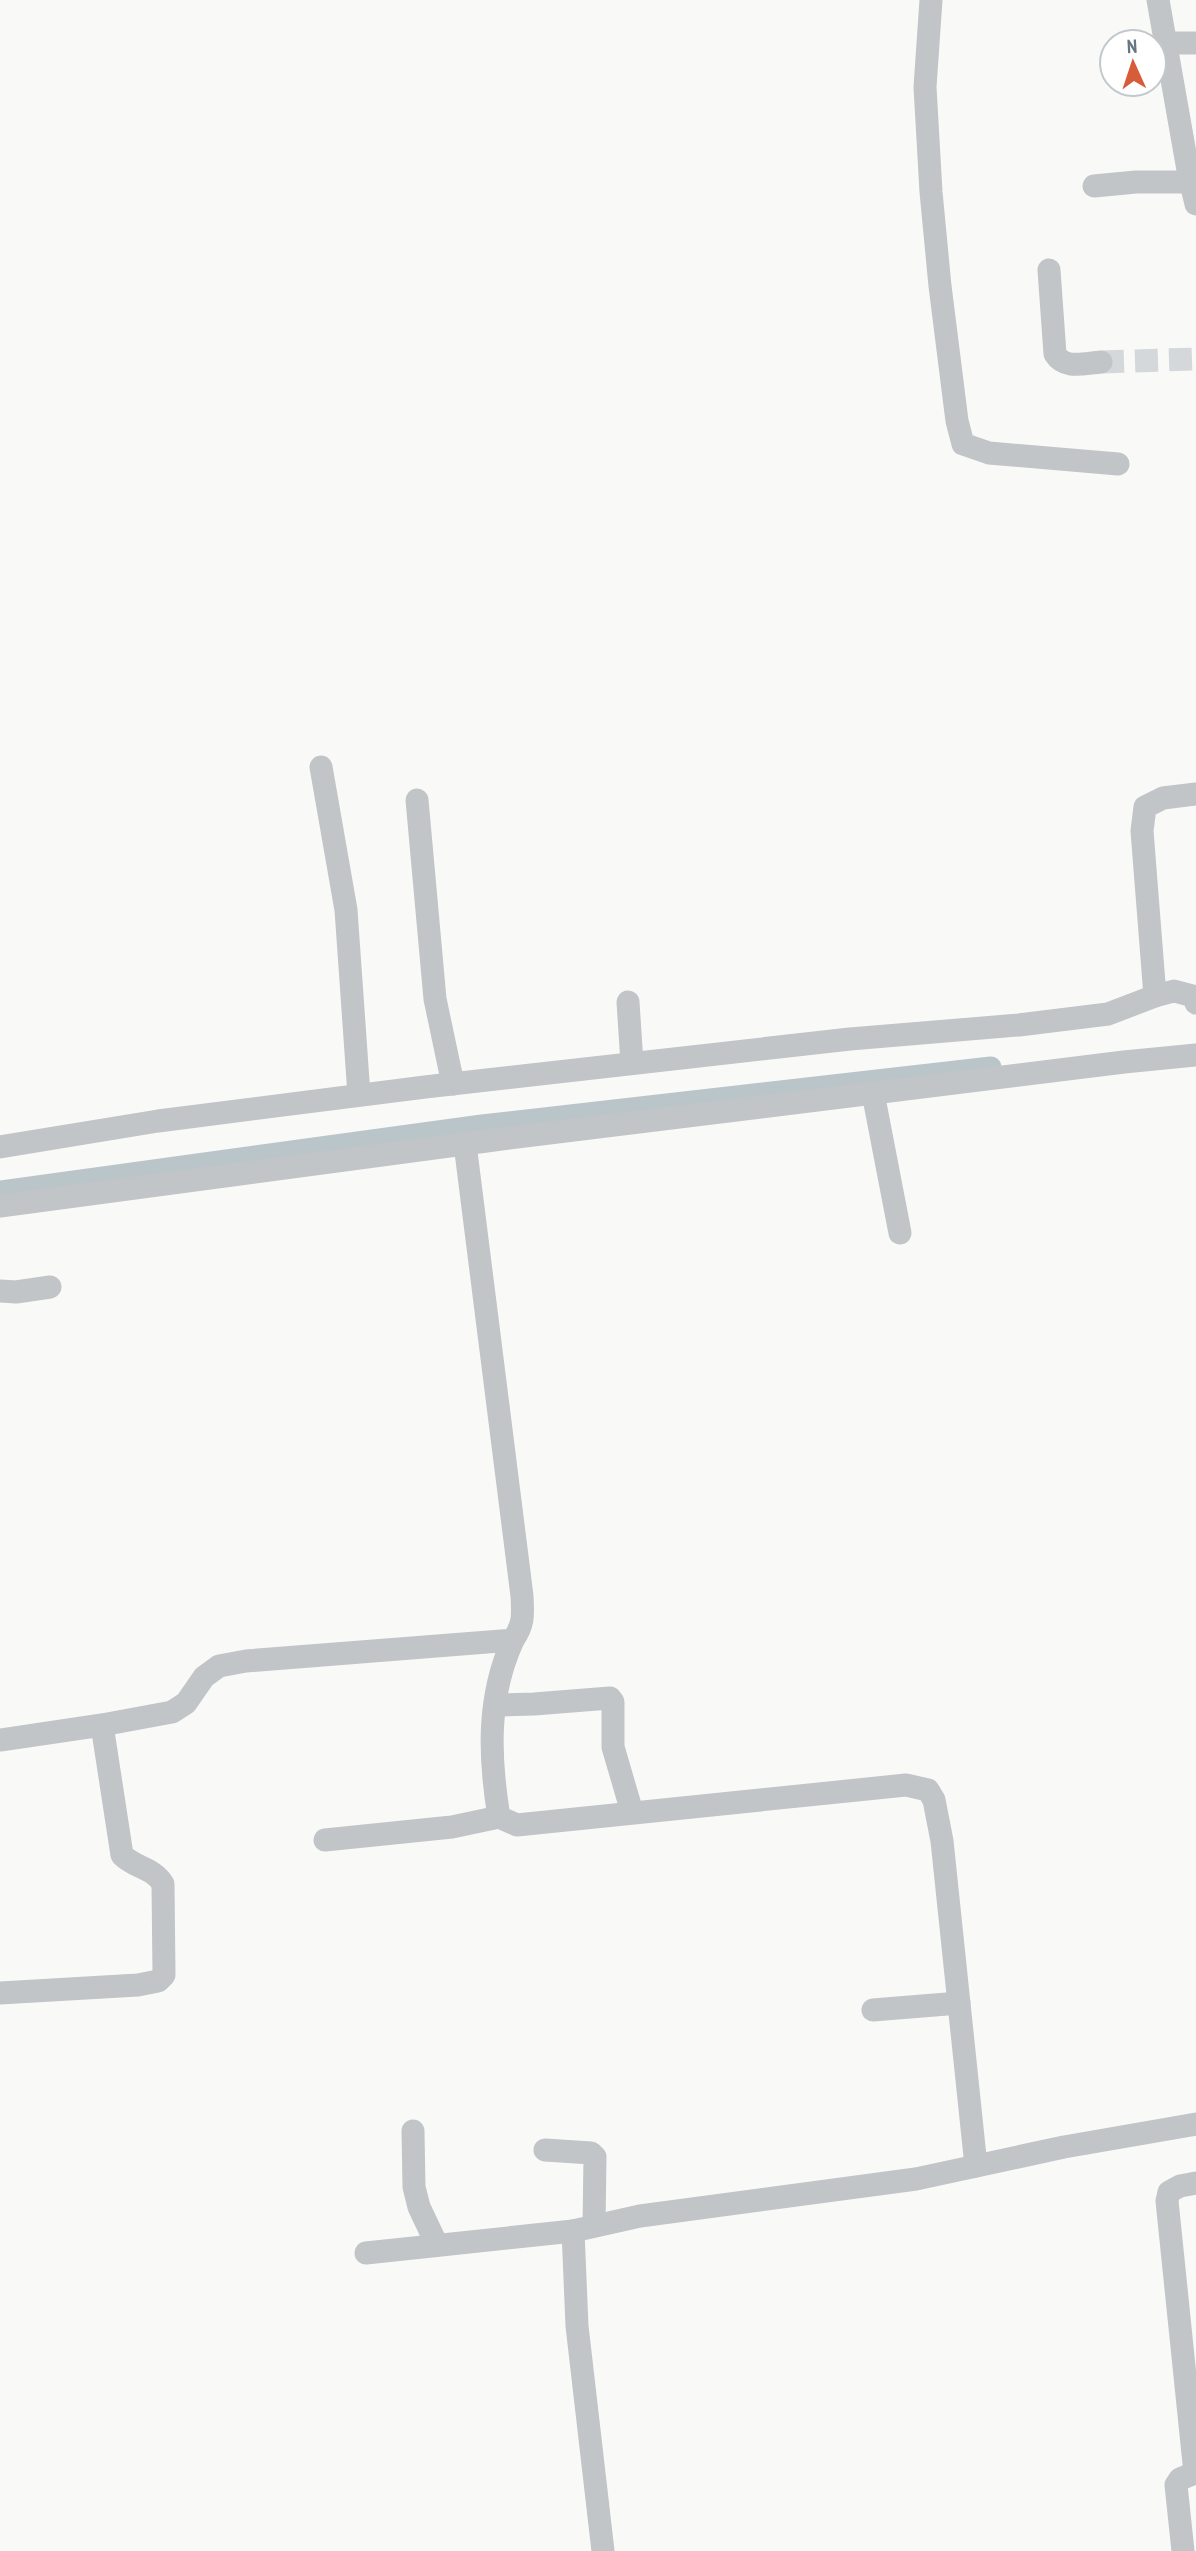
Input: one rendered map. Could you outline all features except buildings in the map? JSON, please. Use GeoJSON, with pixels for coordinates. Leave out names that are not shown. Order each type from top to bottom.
{"type":"FeatureCollection","features":[{"type":"Feature","properties":{"kind":"street"},"geometry":{"type":"LineString","coordinates":[[931,0],[925,87],[931,192],[957,421],[963,444],[989,453],[1118,464]]}},
{"type":"Feature","properties":{"kind":"street"},"geometry":{"type":"LineString","coordinates":[[1158,0],[1164,28]]}},
{"type":"Feature","properties":{"kind":"street"},"geometry":{"type":"LineString","coordinates":[[1168,43],[1196,43]]}},
{"type":"Feature","properties":{"kind":"street"},"geometry":{"type":"LineString","coordinates":[[1094,186],[1136,182],[1193,193],[1168,49]]}},
{"type":"Feature","properties":{"kind":"street"},"geometry":{"type":"LineString","coordinates":[[1049,270],[1055,354],[1059,361],[1068,365],[1101,362]]}},
{"type":"Feature","properties":{"kind":"street"},"geometry":{"type":"LineString","coordinates":[[321,766],[346,910],[359,1095]]}},
{"type":"Feature","properties":{"kind":"street"},"geometry":{"type":"LineString","coordinates":[[1156,996],[1142,831],[1145,807],[1163,798],[1196,793]]}},
{"type":"Feature","properties":{"kind":"street"},"geometry":{"type":"LineString","coordinates":[[417,800],[435,999],[453,1084]]}},
{"type":"Feature","properties":{"kind":"street"},"geometry":{"type":"LineString","coordinates":[[0,1147],[158,1121],[359,1095],[850,1039],[1108,1014],[1174,991],[1193,996],[1196,1003]]}},
{"type":"Feature","properties":{"kind":"street"},"geometry":{"type":"LineString","coordinates":[[628,1002],[632,1063]]}},
{"type":"Feature","properties":{"kind":"street"},"geometry":{"type":"LineString","coordinates":[[0,1206],[465,1144],[1196,1055]]}},
{"type":"Feature","properties":{"kind":"street"},"geometry":{"type":"LineString","coordinates":[[873,1093],[900,1233]]}},
{"type":"Feature","properties":{"kind":"street"},"geometry":{"type":"LineString","coordinates":[[465,1144],[524,1619],[505,1658],[490,1744],[499,1817]]}},
{"type":"Feature","properties":{"kind":"street"},"geometry":{"type":"LineString","coordinates":[[0,1291],[16,1292],[50,1287]]}},
{"type":"Feature","properties":{"kind":"street"},"geometry":{"type":"LineString","coordinates":[[0,1740],[172,1712],[186,1703],[204,1677],[219,1666],[246,1661],[513,1640]]}},
{"type":"Feature","properties":{"kind":"street"},"geometry":{"type":"LineString","coordinates":[[496,1705],[610,1698],[613,1702],[613,1747],[632,1812]]}},
{"type":"Feature","properties":{"kind":"street"},"geometry":{"type":"LineString","coordinates":[[0,1993],[138,1985],[158,1981],[163,1975],[163,1884],[157,1874],[129,1862],[122,1855],[102,1725]]}},
{"type":"Feature","properties":{"kind":"street"},"geometry":{"type":"LineString","coordinates":[[325,1840],[452,1827],[499,1817],[517,1825],[906,1785],[928,1790],[934,1800],[942,1841],[976,2166]]}},
{"type":"Feature","properties":{"kind":"street"},"geometry":{"type":"LineString","coordinates":[[873,2010],[959,2003]]}},
{"type":"Feature","properties":{"kind":"street"},"geometry":{"type":"LineString","coordinates":[[366,2253],[583,2228],[640,2216],[916,2179],[1063,2147],[1196,2124]]}},
{"type":"Feature","properties":{"kind":"street"},"geometry":{"type":"LineString","coordinates":[[413,2131],[414,2187],[419,2207],[436,2245]]}},
{"type":"Feature","properties":{"kind":"street"},"geometry":{"type":"LineString","coordinates":[[545,2150],[591,2153],[595,2157],[583,2228],[577,2326],[603,2551]]}},
{"type":"Feature","properties":{"kind":"street"},"geometry":{"type":"LineString","coordinates":[[1182,2551],[1176,2485],[1180,2479],[1196,2473],[1167,2201],[1170,2192],[1180,2186],[1196,2183]]}},
{"type":"Feature","properties":{"kind":"waterway"},"geometry":{"type":"LineString","coordinates":[[0,1191],[482,1125],[991,1067]]}},
{"type":"Feature","properties":{"kind":"tunnel"},"geometry":{"type":"LineString","coordinates":[[1101,362],[1196,359]]}}]}
